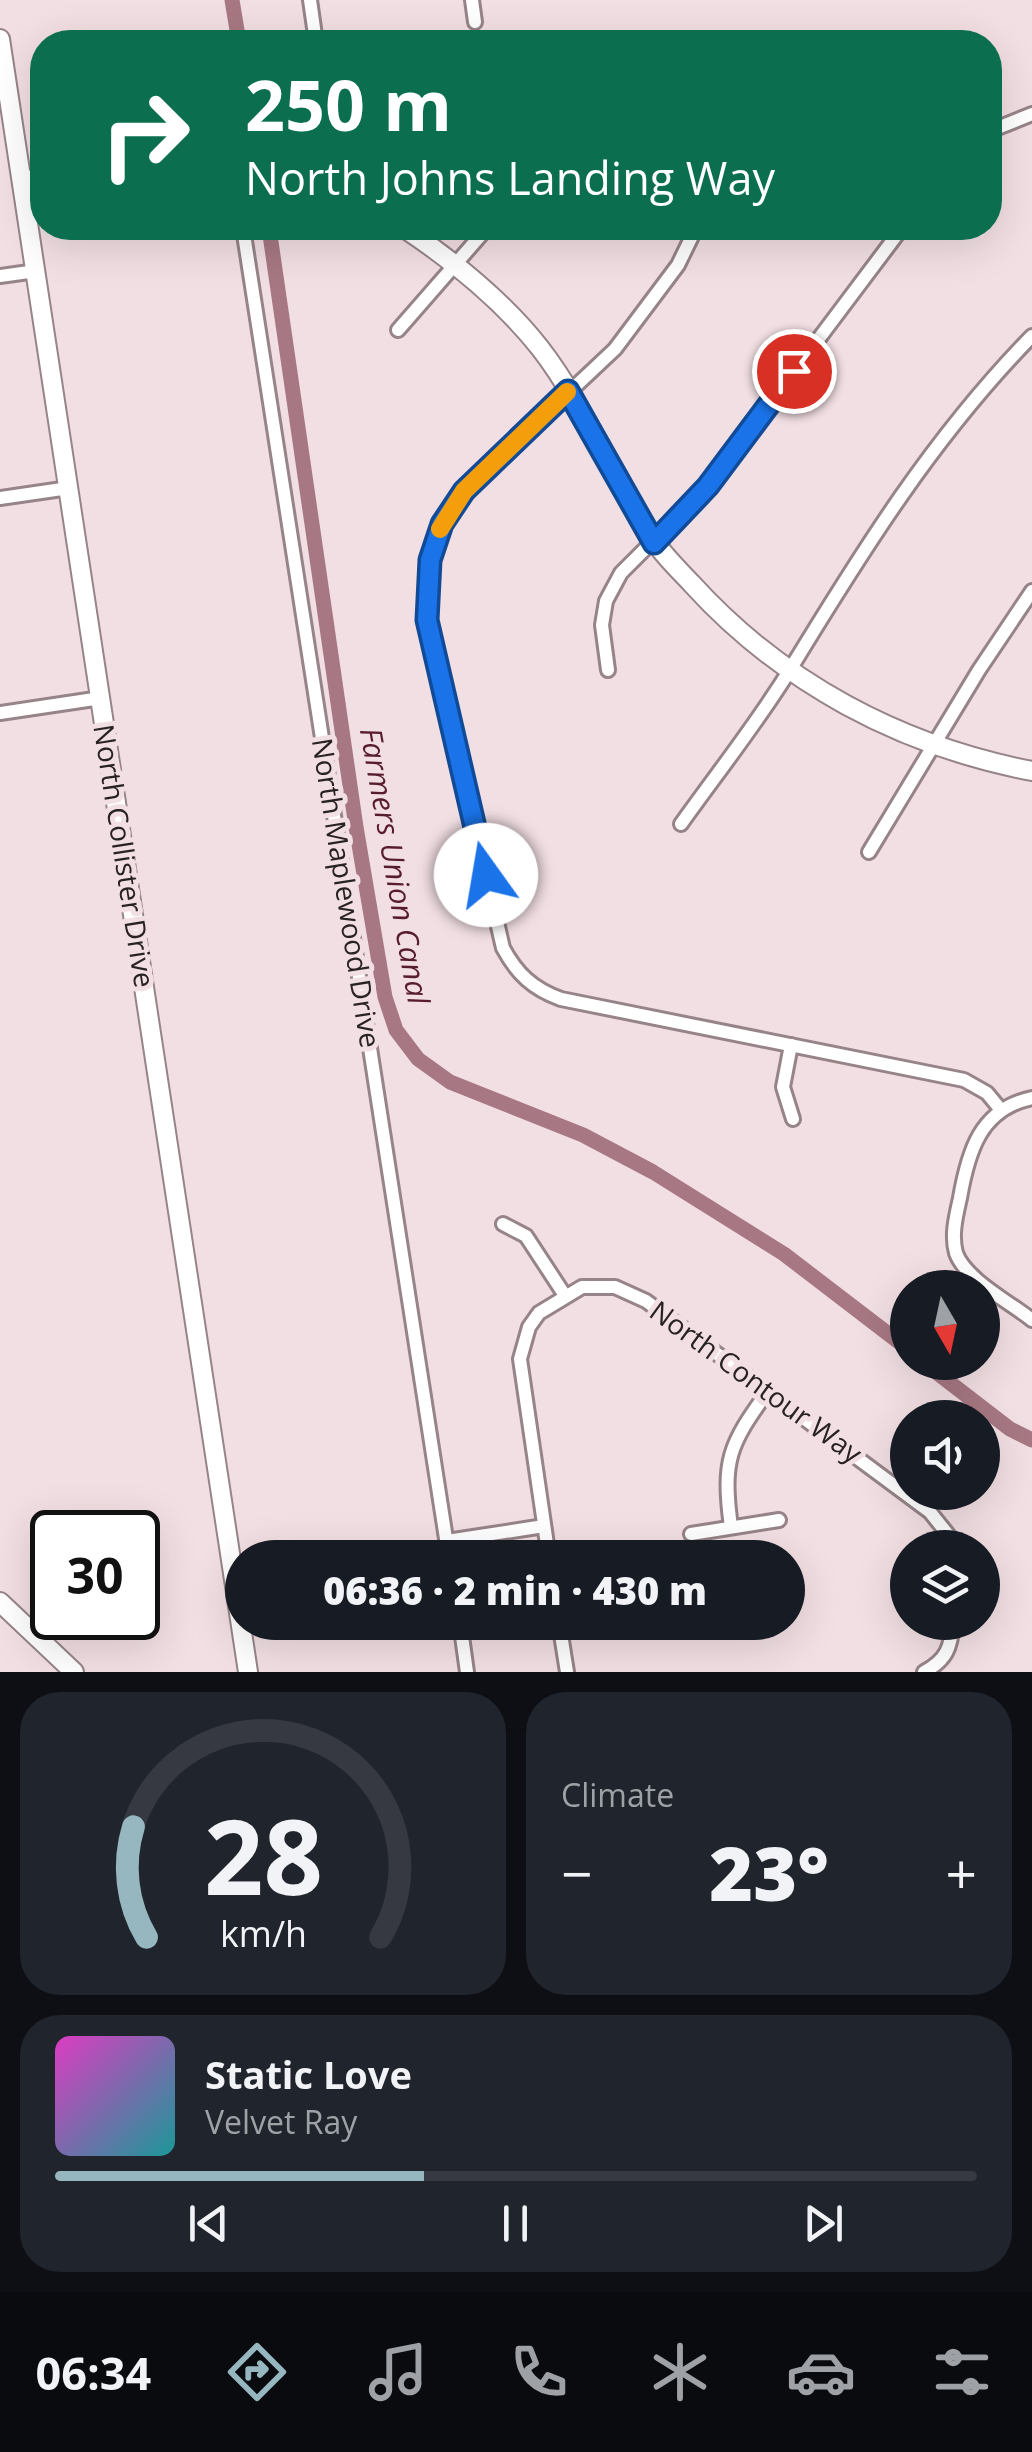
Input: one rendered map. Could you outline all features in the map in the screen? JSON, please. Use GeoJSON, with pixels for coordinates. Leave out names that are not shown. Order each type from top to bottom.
{"type":"FeatureCollection","features":[{"type":"Feature","properties":{"kind":"street"},"geometry":{"type":"LineString","coordinates":[[310,0],[314,30]]}},
{"type":"Feature","properties":{"kind":"street"},"geometry":{"type":"LineString","coordinates":[[472,0],[476,22]]}},
{"type":"Feature","properties":{"kind":"street","name":"North Collister Drive"},"geometry":{"type":"LineString","coordinates":[[1,51],[30,232]]}},
{"type":"Feature","properties":{"kind":"street"},"geometry":{"type":"LineString","coordinates":[[1002,126],[1032,114]]}},
{"type":"Feature","properties":{"kind":"street"},"geometry":{"type":"LineString","coordinates":[[22,181],[30,180]]}},
{"type":"Feature","properties":{"kind":"street","name":"North Collister Drive"},"geometry":{"type":"LineString","coordinates":[[31,240],[248,1672]]}},
{"type":"Feature","properties":{"kind":"street","name":"North Maplewood Drive"},"geometry":{"type":"LineString","coordinates":[[245,240],[447,1540]]}},
{"type":"Feature","properties":{"kind":"street"},"geometry":{"type":"LineString","coordinates":[[422,240],[455,262],[541,349],[654,543],[718,612],[789,671],[844,706],[936,746],[1032,771]]}},
{"type":"Feature","properties":{"kind":"street"},"geometry":{"type":"LineString","coordinates":[[398,330],[476,240]]}},
{"type":"Feature","properties":{"kind":"street"},"geometry":{"type":"LineString","coordinates":[[690,240],[678,265],[614,349],[464,491],[442,524],[430,560],[427,620],[503,948],[522,977],[540,991],[561,998],[964,1080],[986,1093],[1001,1110]]}},
{"type":"Feature","properties":{"kind":"street"},"geometry":{"type":"LineString","coordinates":[[608,670],[602,625],[606,600],[620,573],[708,486],[893,240]]}},
{"type":"Feature","properties":{"kind":"street"},"geometry":{"type":"LineString","coordinates":[[0,276],[36,271]]}},
{"type":"Feature","properties":{"kind":"street"},"geometry":{"type":"LineString","coordinates":[[682,824],[789,671],[894,501],[942,438],[1032,336]]}},
{"type":"Feature","properties":{"kind":"street"},"geometry":{"type":"LineString","coordinates":[[0,498],[68,488]]}},
{"type":"Feature","properties":{"kind":"street"},"geometry":{"type":"LineString","coordinates":[[869,852],[979,670],[1032,591]]}},
{"type":"Feature","properties":{"kind":"street"},"geometry":{"type":"LineString","coordinates":[[0,713],[100,698]]}},
{"type":"Feature","properties":{"kind":"street"},"geometry":{"type":"LineString","coordinates":[[791,1045],[783,1086],[793,1119]]}},
{"type":"Feature","properties":{"kind":"street"},"geometry":{"type":"LineString","coordinates":[[1032,1098],[1001,1110],[976,1137],[967,1160],[954,1229],[956,1254],[968,1269],[1032,1320]]}},
{"type":"Feature","properties":{"kind":"street"},"geometry":{"type":"LineString","coordinates":[[502,1224],[526,1236],[564,1294],[539,1313],[520,1359],[546,1540]]}},
{"type":"Feature","properties":{"kind":"street","name":"North Contour Way"},"geometry":{"type":"LineString","coordinates":[[564,1294],[599,1286],[631,1292],[930,1512],[944,1530]]}},
{"type":"Feature","properties":{"kind":"street"},"geometry":{"type":"LineString","coordinates":[[731,1527],[726,1485],[728,1452],[768,1391]]}},
{"type":"Feature","properties":{"kind":"street"},"geometry":{"type":"LineString","coordinates":[[691,1534],[779,1520]]}},
{"type":"Feature","properties":{"kind":"street"},"geometry":{"type":"LineString","coordinates":[[453,1540],[544,1526]]}},
{"type":"Feature","properties":{"kind":"street"},"geometry":{"type":"LineString","coordinates":[[0,1602],[74,1672]]}},
{"type":"Feature","properties":{"kind":"street"},"geometry":{"type":"LineString","coordinates":[[463,1640],[467,1672]]}},
{"type":"Feature","properties":{"kind":"street"},"geometry":{"type":"LineString","coordinates":[[562,1640],[567,1672]]}},
{"type":"Feature","properties":{"kind":"street"},"geometry":{"type":"LineString","coordinates":[[924,1672],[939,1664],[952,1640]]}},
{"type":"Feature","properties":{"kind":"waterway","name":"Farmers Union Canal"},"geometry":{"type":"LineString","coordinates":[[232,0],[237,30]]}},
{"type":"Feature","properties":{"kind":"waterway","name":"Farmers Union Canal"},"geometry":{"type":"LineString","coordinates":[[271,240],[356,827],[385,997],[396,1030],[418,1059],[450,1082],[583,1135],[653,1172],[784,1254],[890,1335]]}},
{"type":"Feature","properties":{"kind":"waterway","name":"Farmers Union Canal"},"geometry":{"type":"LineString","coordinates":[[946,1380],[1010,1429],[1032,1440]]}},
{"type":"Feature","properties":{"kind":"slow traffic"},"geometry":{"type":"LineString","coordinates":[[440,529],[464,491],[567,392]]}},
{"type":"Feature","properties":{"kind":"route"},"geometry":{"type":"LineString","coordinates":[[486,875],[427,620],[430,560],[442,524],[464,491],[568,391],[654,543],[708,486],[794,371]]}}]}
